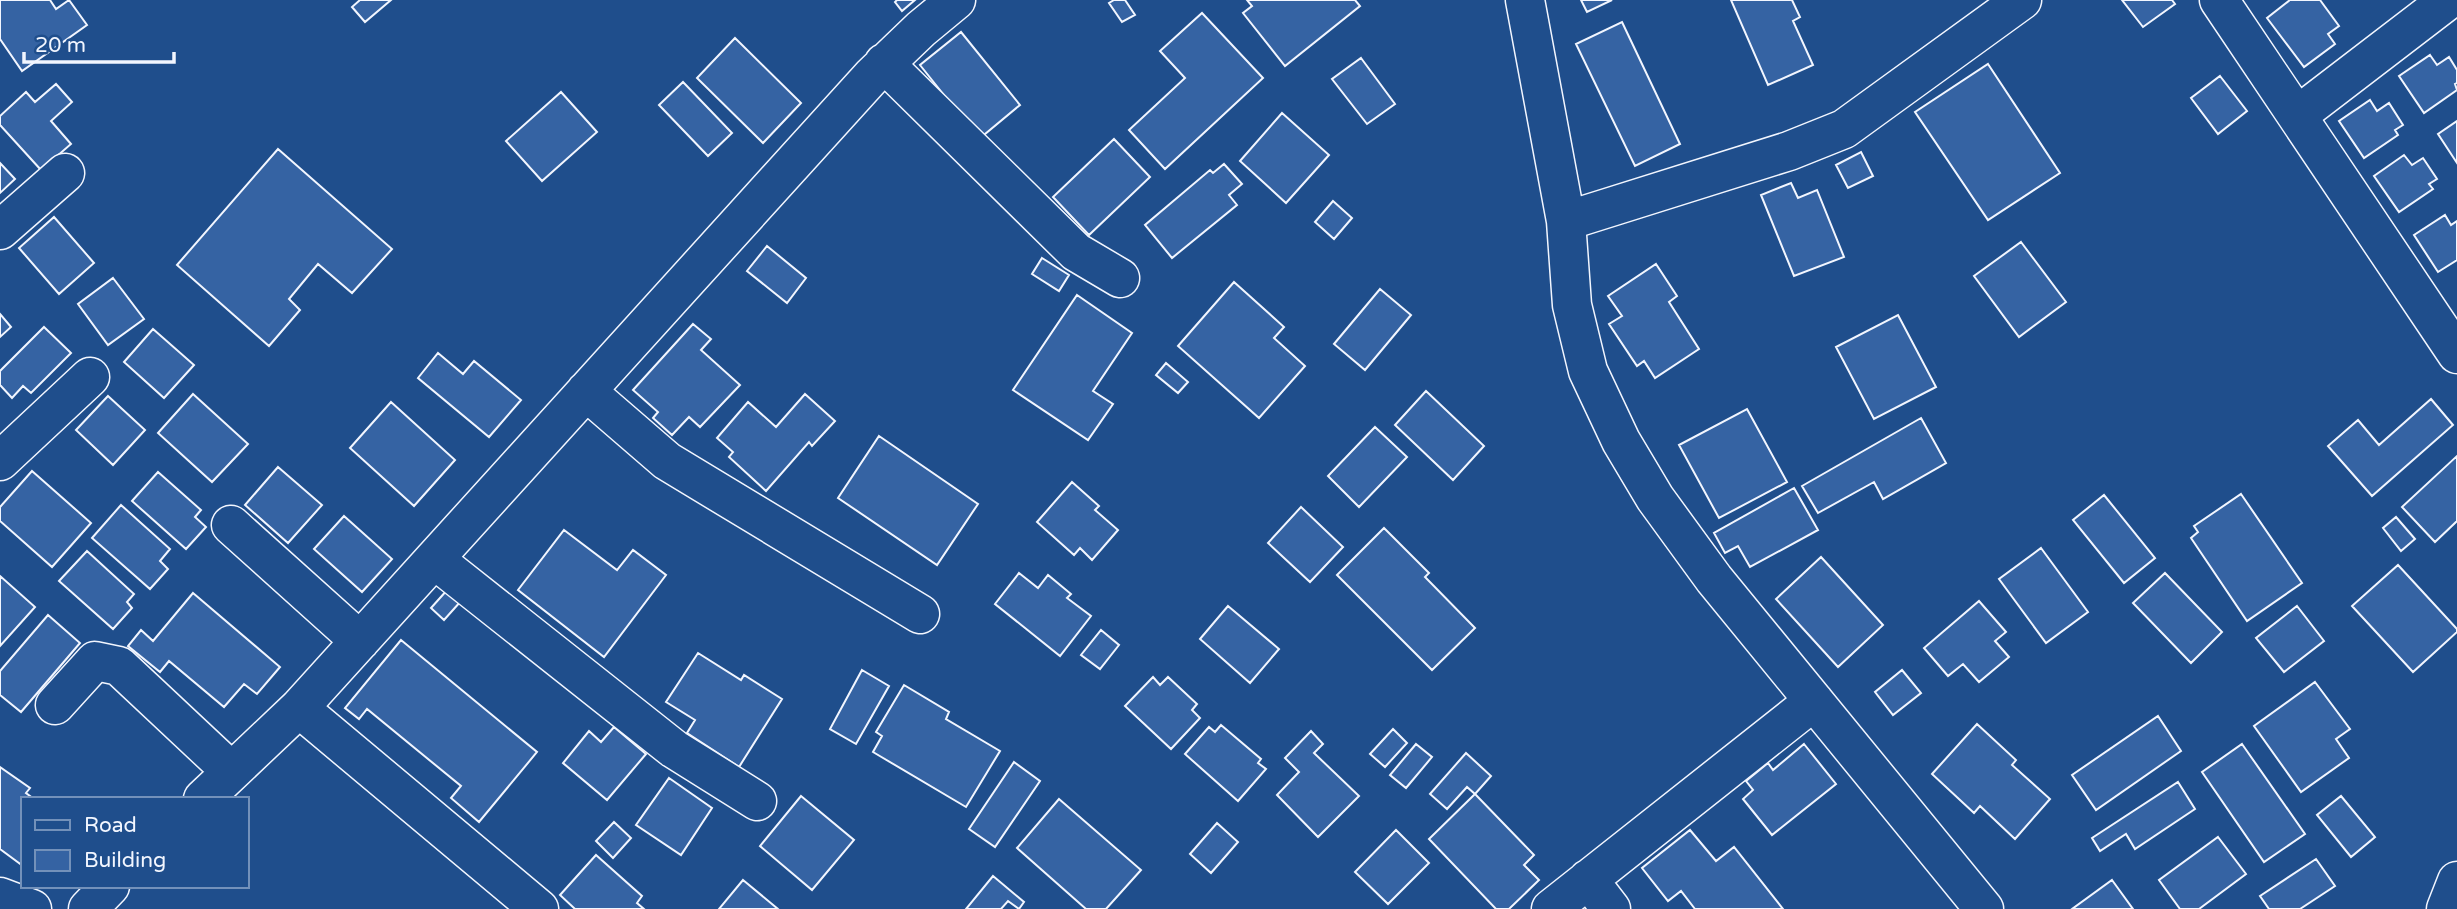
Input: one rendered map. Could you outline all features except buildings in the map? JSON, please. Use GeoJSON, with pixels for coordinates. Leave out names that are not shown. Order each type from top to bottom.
{"type":"FeatureCollection","features":[{"type":"Feature","properties":{"kind":"street"},"geometry":{"type":"LineString","coordinates":[[204,797],[299,708],[884,63],[956,0]]}},
{"type":"Feature","properties":{"kind":"street"},"geometry":{"type":"LineString","coordinates":[[1525,0],[1566,221],[1572,305],[1588,371],[1621,441],[1655,498],[1714,579],[1984,909]]}},
{"type":"Feature","properties":{"kind":"street"},"geometry":{"type":"LineString","coordinates":[[1566,221],[1788,150],[1844,129],[2022,0]]}},
{"type":"Feature","properties":{"kind":"street"},"geometry":{"type":"LineString","coordinates":[[2219,0],[2457,354]]}},
{"type":"Feature","properties":{"kind":"street"},"geometry":{"type":"LineString","coordinates":[[2298,115],[2448,0]]}},
{"type":"Feature","properties":{"kind":"street"},"geometry":{"type":"LineString","coordinates":[[884,63],[1076,251],[1120,278]]}},
{"type":"Feature","properties":{"kind":"street"},"geometry":{"type":"LineString","coordinates":[[0,230],[65,173]]}},
{"type":"Feature","properties":{"kind":"street"},"geometry":{"type":"LineString","coordinates":[[0,461],[90,377]]}},
{"type":"Feature","properties":{"kind":"street"},"geometry":{"type":"LineString","coordinates":[[586,391],[667,461],[920,614]]}},
{"type":"Feature","properties":{"kind":"street"},"geometry":{"type":"LineString","coordinates":[[231,525],[360,641]]}},
{"type":"Feature","properties":{"kind":"street"},"geometry":{"type":"LineString","coordinates":[[434,559],[674,749],[757,801]]}},
{"type":"Feature","properties":{"kind":"street"},"geometry":{"type":"LineString","coordinates":[[55,705],[95,661],[119,666],[231,771]]}},
{"type":"Feature","properties":{"kind":"street"},"geometry":{"type":"LineString","coordinates":[[1551,909],[1814,701]]}},
{"type":"Feature","properties":{"kind":"street"},"geometry":{"type":"LineString","coordinates":[[299,708],[539,909]]}},
{"type":"Feature","properties":{"kind":"street"},"geometry":{"type":"LineString","coordinates":[[1588,879],[1611,909]]}},
{"type":"Feature","properties":{"kind":"street"},"geometry":{"type":"LineString","coordinates":[[2446,909],[2457,881]]}},
{"type":"Feature","properties":{"kind":"street"},"geometry":{"type":"LineString","coordinates":[[88,909],[108,888]]}},
{"type":"Feature","properties":{"kind":"street"},"geometry":{"type":"LineString","coordinates":[[0,897],[32,909]]}}]}
